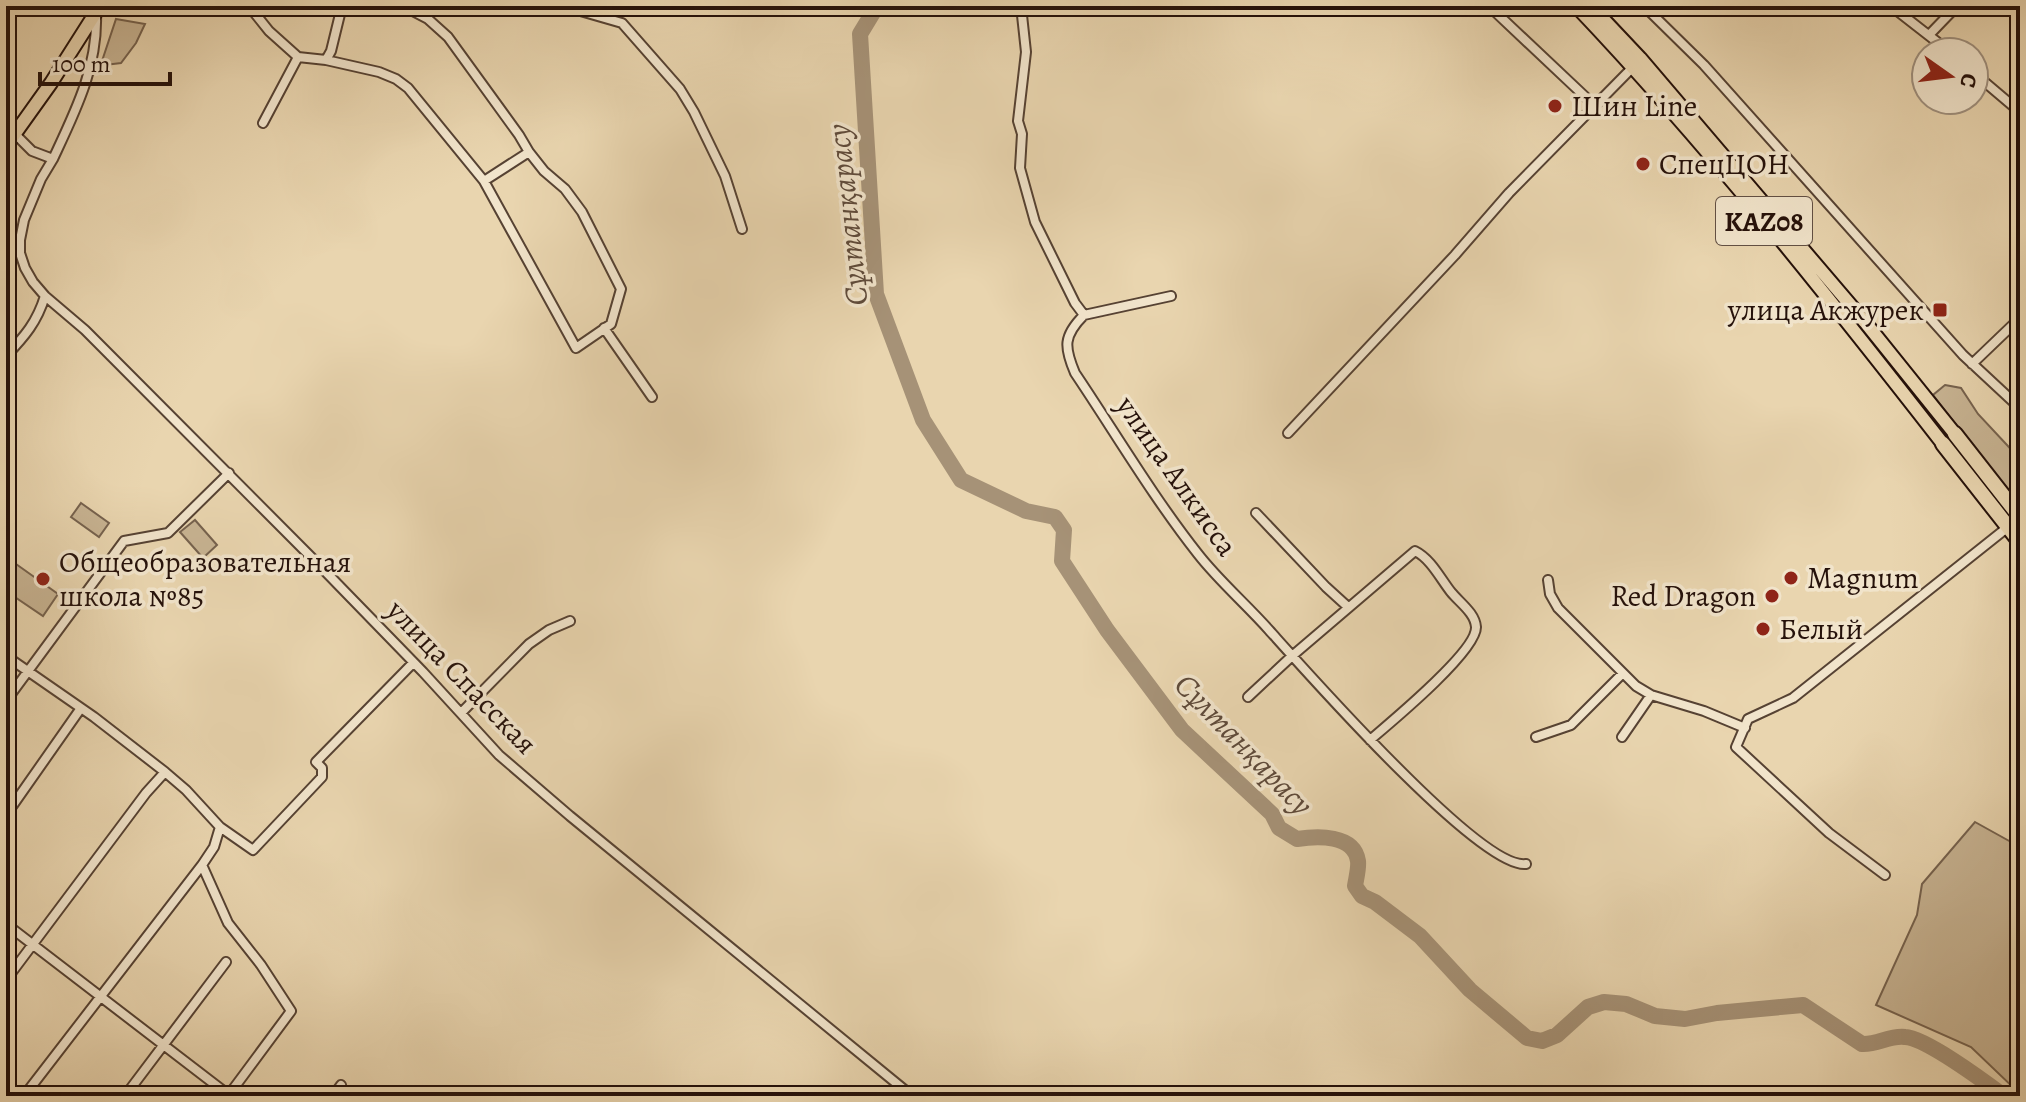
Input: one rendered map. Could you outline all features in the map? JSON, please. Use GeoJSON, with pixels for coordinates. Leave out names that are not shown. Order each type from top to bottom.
{"type":"FeatureCollection","features":[{"type":"Feature","properties":{"kind":"highway","name":"KAZ08"},"geometry":{"type":"LineString","coordinates":[[1949,439],[2020,517]]}},
{"type":"Feature","properties":{"kind":"highway","name":"KAZ08"},"geometry":{"type":"LineString","coordinates":[[1949,439],[2020,542]]}},
{"type":"Feature","properties":{"kind":"main road","name":"KAZ08"},"geometry":{"type":"LineString","coordinates":[[1576,6],[1633,67],[1949,439]]}},
{"type":"Feature","properties":{"kind":"main road","name":"KAZ08"},"geometry":{"type":"LineString","coordinates":[[1591,6],[1640,58],[1835,286],[1949,439]]}},
{"type":"Feature","properties":{"kind":"main road"},"geometry":{"type":"LineString","coordinates":[[6,146],[98,10]]}},
{"type":"Feature","properties":{"kind":"street"},"geometry":{"type":"LineString","coordinates":[[249,6],[269,31],[298,57],[379,72],[408,88],[484,181],[576,348],[611,324],[621,289],[582,212],[565,189],[544,171],[529,152],[448,37],[428,19],[403,6]]}},
{"type":"Feature","properties":{"kind":"street"},"geometry":{"type":"LineString","coordinates":[[326,60],[342,6]]}},
{"type":"Feature","properties":{"kind":"street"},"geometry":{"type":"LineString","coordinates":[[563,6],[622,23],[680,89],[725,176],[742,229]]}},
{"type":"Feature","properties":{"kind":"street"},"geometry":{"type":"LineString","coordinates":[[1021,6],[1026,52],[1018,121],[1022,134],[1020,168],[1035,222],[1075,303],[1084,315],[1171,296]]}},
{"type":"Feature","properties":{"kind":"street"},"geometry":{"type":"LineString","coordinates":[[1489,6],[1595,106]]}},
{"type":"Feature","properties":{"kind":"street"},"geometry":{"type":"LineString","coordinates":[[1644,6],[1704,65],[1972,364],[2020,408]]}},
{"type":"Feature","properties":{"kind":"street"},"geometry":{"type":"LineString","coordinates":[[1891,6],[1929,35],[1957,6]]}},
{"type":"Feature","properties":{"kind":"street","name":"улица Спасская"},"geometry":{"type":"LineString","coordinates":[[98,10],[97,33],[81,100],[24,220],[20,253],[33,282],[229,473],[499,755],[912,1096]]}},
{"type":"Feature","properties":{"kind":"street"},"geometry":{"type":"LineString","coordinates":[[263,123],[298,57]]}},
{"type":"Feature","properties":{"kind":"street"},"geometry":{"type":"LineString","coordinates":[[1288,433],[1509,193],[1633,67]]}},
{"type":"Feature","properties":{"kind":"street"},"geometry":{"type":"LineString","coordinates":[[1990,87],[2020,112]]}},
{"type":"Feature","properties":{"kind":"street"},"geometry":{"type":"LineString","coordinates":[[15,134],[32,151],[53,159]]}},
{"type":"Feature","properties":{"kind":"street"},"geometry":{"type":"LineString","coordinates":[[484,181],[529,152]]}},
{"type":"Feature","properties":{"kind":"street"},"geometry":{"type":"LineString","coordinates":[[6,356],[39,315],[45,296]]}},
{"type":"Feature","properties":{"kind":"street","name":"улица Алкисса"},"geometry":{"type":"LineString","coordinates":[[1084,315],[1072,327],[1067,338],[1068,356],[1075,373],[1163,507],[1200,557],[1379,750],[1479,843],[1506,860],[1526,864]]}},
{"type":"Feature","properties":{"kind":"street"},"geometry":{"type":"LineString","coordinates":[[1972,364],[2020,318]]}},
{"type":"Feature","properties":{"kind":"street"},"geometry":{"type":"LineString","coordinates":[[604,328],[652,397]]}},
{"type":"Feature","properties":{"kind":"street"},"geometry":{"type":"LineString","coordinates":[[6,701],[124,541],[168,533],[229,473]]}},
{"type":"Feature","properties":{"kind":"street"},"geometry":{"type":"LineString","coordinates":[[1256,513],[1348,607]]}},
{"type":"Feature","properties":{"kind":"street"},"geometry":{"type":"LineString","coordinates":[[1885,875],[1829,833],[1736,747],[1748,719],[1793,698],[2008,527]]}},
{"type":"Feature","properties":{"kind":"street"},"geometry":{"type":"LineString","coordinates":[[1248,697],[1415,551],[1423,555],[1472,614],[1476,627],[1474,637],[1427,689],[1370,740]]}},
{"type":"Feature","properties":{"kind":"street"},"geometry":{"type":"LineString","coordinates":[[1548,580],[1550,594],[1558,608],[1636,686],[1651,695],[1704,711],[1745,728]]}},
{"type":"Feature","properties":{"kind":"street"},"geometry":{"type":"LineString","coordinates":[[461,713],[529,644],[549,630],[570,621]]}},
{"type":"Feature","properties":{"kind":"street"},"geometry":{"type":"LineString","coordinates":[[6,656],[165,772],[220,827],[253,850],[322,777],[322,768],[316,762],[413,663]]}},
{"type":"Feature","properties":{"kind":"street"},"geometry":{"type":"LineString","coordinates":[[1536,737],[1571,725],[1622,674]]}},
{"type":"Feature","properties":{"kind":"street"},"geometry":{"type":"LineString","coordinates":[[1622,737],[1651,695]]}},
{"type":"Feature","properties":{"kind":"street"},"geometry":{"type":"LineString","coordinates":[[6,815],[81,708]]}},
{"type":"Feature","properties":{"kind":"street"},"geometry":{"type":"LineString","coordinates":[[6,980],[165,772]]}},
{"type":"Feature","properties":{"kind":"street"},"geometry":{"type":"LineString","coordinates":[[24,1096],[202,865],[214,847],[220,827]]}},
{"type":"Feature","properties":{"kind":"street"},"geometry":{"type":"LineString","coordinates":[[6,924],[229,1096],[291,1009],[228,923],[202,865]]}},
{"type":"Feature","properties":{"kind":"street"},"geometry":{"type":"LineString","coordinates":[[125,1096],[226,962]]}},
{"type":"Feature","properties":{"kind":"street"},"geometry":{"type":"LineString","coordinates":[[333,1096],[341,1085]]}},
{"type":"Feature","properties":{"kind":"shaded area"},"geometry":{"type":"Polygon","coordinates":[[[116,19],[145,24],[121,63],[105,65],[102,61],[116,19]]]}},
{"type":"Feature","properties":{"kind":"shaded area"},"geometry":{"type":"Polygon","coordinates":[[[1945,385],[1961,388],[1978,414],[2020,459],[2020,507],[1933,395],[1945,385]]]}},
{"type":"Feature","properties":{"kind":"shaded area"},"geometry":{"type":"Polygon","coordinates":[[[81,503],[109,523],[99,537],[71,517],[81,503]]]}},
{"type":"Feature","properties":{"kind":"shaded area"},"geometry":{"type":"Polygon","coordinates":[[[195,520],[217,545],[203,558],[180,532],[195,520]]]}},
{"type":"Feature","properties":{"kind":"shaded area"},"geometry":{"type":"Polygon","coordinates":[[[16,564],[58,594],[43,616],[6,591],[6,579],[16,564]]]}},
{"type":"Feature","properties":{"kind":"shaded area"},"geometry":{"type":"Polygon","coordinates":[[[1975,822],[2020,847],[2020,1094],[1971,1047],[1876,1005],[1917,915],[1922,884],[1975,822]]]}},
{"type":"Feature","properties":{"kind":"waterway","name":"Сұлтанқарасу"},"geometry":{"type":"LineString","coordinates":[[877,6],[860,34],[876,294],[923,420],[961,480],[1026,511],[1055,517],[1064,530],[1062,561],[1107,630],[1182,730],[1272,814],[1279,828],[1297,839],[1334,839],[1350,846],[1358,861],[1355,886],[1362,896],[1375,902],[1420,936],[1470,990],[1527,1038],[1542,1041],[1557,1035],[1588,1007],[1604,1002],[1626,1004],[1655,1016],[1685,1019],[1803,1005],[1862,1044],[1899,1037],[1915,1039],[2004,1096]]}},
{"type":"Feature","properties":{"kind":"place","name":"Шин Line"},"geometry":{"type":"Point","coordinates":[1555,106]}},
{"type":"Feature","properties":{"kind":"place","name":"СпецЦОН"},"geometry":{"type":"Point","coordinates":[1643,164]}},
{"type":"Feature","properties":{"kind":"place","name":"улица Акжурек"},"geometry":{"type":"Point","coordinates":[1940,310]}},
{"type":"Feature","properties":{"kind":"place","name":"Magnum"},"geometry":{"type":"Point","coordinates":[1791,578]}},
{"type":"Feature","properties":{"kind":"place","name":"Общеобразовательная школа №85"},"geometry":{"type":"Point","coordinates":[43,579]}},
{"type":"Feature","properties":{"kind":"place","name":"Red Dragon"},"geometry":{"type":"Point","coordinates":[1772,596]}},
{"type":"Feature","properties":{"kind":"place","name":"Белый"},"geometry":{"type":"Point","coordinates":[1763,629]}}]}
